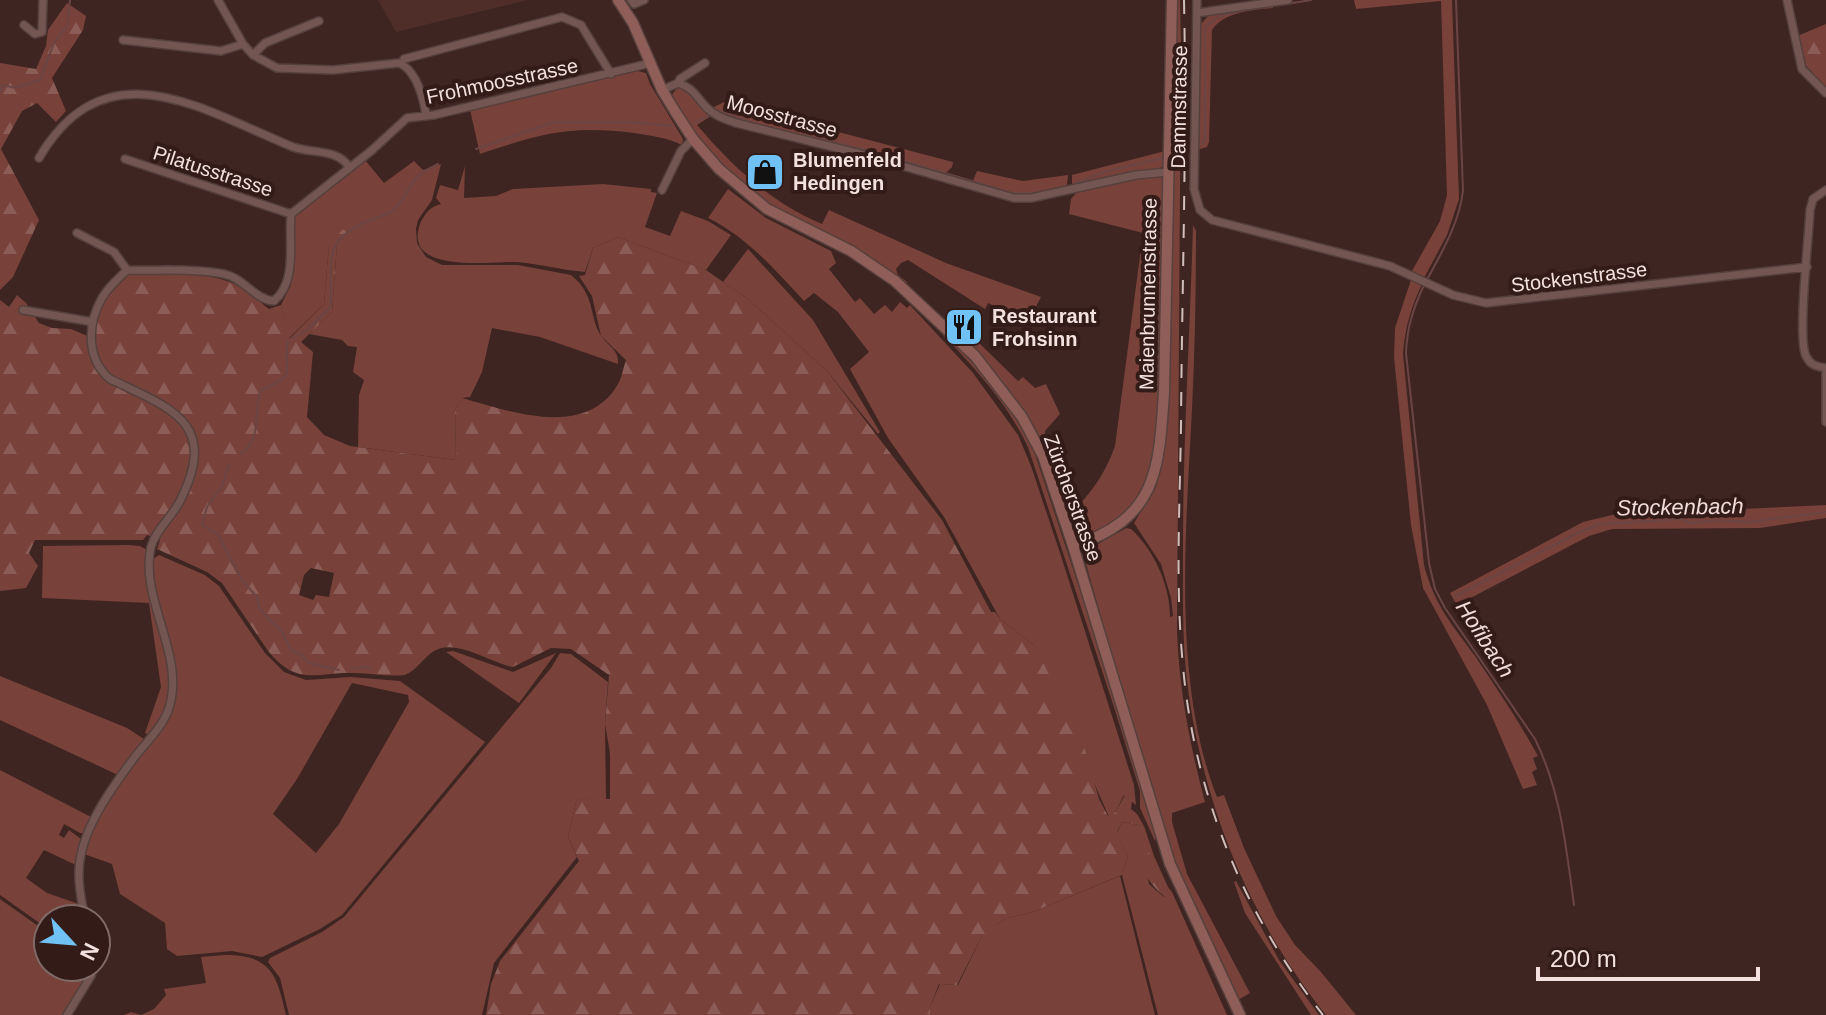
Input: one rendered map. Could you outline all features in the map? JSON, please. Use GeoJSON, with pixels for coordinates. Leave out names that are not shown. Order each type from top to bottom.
{"type":"FeatureCollection","features":[{"type":"Feature","properties":{"kind":"main road","name":"Zürcherstrasse"},"geometry":{"type":"LineString","coordinates":[[618,0],[633,23],[662,90],[693,139],[728,178],[760,204],[851,251],[884,272],[975,356],[1013,403],[1038,446],[1073,546],[1162,844],[1240,1015]]}},
{"type":"Feature","properties":{"kind":"main road","name":"Maienbrunnenstrasse"},"geometry":{"type":"LineString","coordinates":[[1073,546],[1105,534],[1126,520],[1144,499],[1154,473],[1164,400],[1172,0]]}},
{"type":"Feature","properties":{"kind":"street"},"geometry":{"type":"LineString","coordinates":[[24,25],[35,34],[42,32],[43,0]]}},
{"type":"Feature","properties":{"kind":"street"},"geometry":{"type":"LineString","coordinates":[[218,0],[243,44],[266,64],[288,70],[333,70],[399,63],[405,65],[415,81],[426,114]]}},
{"type":"Feature","properties":{"kind":"street"},"geometry":{"type":"LineString","coordinates":[[631,0],[634,4],[644,0]]}},
{"type":"Feature","properties":{"kind":"street","name":"Dammstrasse"},"geometry":{"type":"LineString","coordinates":[[1197,0],[1194,189],[1203,213]]}},
{"type":"Feature","properties":{"kind":"street"},"geometry":{"type":"LineString","coordinates":[[1197,13],[1288,0]]}},
{"type":"Feature","properties":{"kind":"street"},"geometry":{"type":"LineString","coordinates":[[1787,0],[1802,69],[1826,93]]}},
{"type":"Feature","properties":{"kind":"street"},"geometry":{"type":"LineString","coordinates":[[404,59],[562,17],[581,25],[611,74]]}},
{"type":"Feature","properties":{"kind":"street"},"geometry":{"type":"LineString","coordinates":[[253,55],[265,43],[319,21]]}},
{"type":"Feature","properties":{"kind":"street"},"geometry":{"type":"LineString","coordinates":[[123,40],[221,51],[243,44]]}},
{"type":"Feature","properties":{"kind":"street","name":"Frohmoosstrasse"},"geometry":{"type":"LineString","coordinates":[[291,214],[407,118],[434,115],[651,63]]}},
{"type":"Feature","properties":{"kind":"street"},"geometry":{"type":"LineString","coordinates":[[662,90],[678,83],[705,63]]}},
{"type":"Feature","properties":{"kind":"street","name":"Moosstrasse"},"geometry":{"type":"LineString","coordinates":[[678,83],[698,94],[706,107],[717,116],[736,123],[861,154],[1014,198],[1031,198],[1136,175],[1169,172]]}},
{"type":"Feature","properties":{"kind":"street"},"geometry":{"type":"LineString","coordinates":[[39,158],[62,124],[73,115],[104,98],[119,95],[170,98],[197,106],[297,148],[332,154],[345,160],[349,167]]}},
{"type":"Feature","properties":{"kind":"street"},"geometry":{"type":"LineString","coordinates":[[662,190],[681,151],[693,139]]}},
{"type":"Feature","properties":{"kind":"street","name":"Pilatusstrasse"},"geometry":{"type":"LineString","coordinates":[[125,159],[291,214]]}},
{"type":"Feature","properties":{"kind":"street"},"geometry":{"type":"LineString","coordinates":[[1826,190],[1813,199],[1810,210],[1803,348],[1813,366],[1826,368],[1826,422]]}},
{"type":"Feature","properties":{"kind":"street","name":"Stockenstrasse"},"geometry":{"type":"LineString","coordinates":[[1203,213],[1212,220],[1234,227],[1314,244],[1390,266],[1453,295],[1486,303],[1807,267]]}},
{"type":"Feature","properties":{"kind":"street"},"geometry":{"type":"LineString","coordinates":[[83,903],[79,870],[86,838],[121,776],[162,724],[173,695],[171,667],[150,562],[157,533],[181,498],[194,453],[188,426],[178,413],[110,379],[101,371],[92,357],[93,322],[102,296],[127,270],[225,274],[238,279],[266,301],[274,301],[289,280],[291,214]]}},
{"type":"Feature","properties":{"kind":"street"},"geometry":{"type":"LineString","coordinates":[[77,233],[114,252],[127,270]]}},
{"type":"Feature","properties":{"kind":"street"},"geometry":{"type":"LineString","coordinates":[[23,310],[93,322]]}},
{"type":"Feature","properties":{"kind":"street"},"geometry":{"type":"LineString","coordinates":[[67,1015],[87,983]]}},
{"type":"Feature","properties":{"kind":"shaded area"},"geometry":{"type":"Polygon","coordinates":[[[378,0],[528,0],[396,32],[378,0]]]}},
{"type":"Feature","properties":{"kind":"green space"},"geometry":{"type":"Polygon","coordinates":[[[1177,0],[1180,0],[1181,45],[1177,631],[1186,717],[1205,802],[1172,813],[1172,822],[1187,874],[1250,993],[1238,1000],[1160,826],[1086,564],[1096,546],[1126,528],[1131,529],[1147,547],[1159,569],[1167,593],[1170,617],[1173,616],[1161,564],[1134,523],[1156,487],[1168,417],[1177,0]]]}},
{"type":"Feature","properties":{"kind":"green space"},"geometry":{"type":"Polygon","coordinates":[[[1354,0],[1452,0],[1459,199],[1447,235],[1424,278],[1412,271],[1440,221],[1447,195],[1441,1],[1356,9],[1354,0]]]}},
{"type":"Feature","properties":{"kind":"green space"},"geometry":{"type":"Polygon","coordinates":[[[67,3],[86,16],[83,30],[52,78],[66,111],[56,122],[37,103],[22,111],[1,149],[39,220],[13,277],[0,290],[0,63],[36,69],[46,46],[48,30],[67,3]]]}},
{"type":"Feature","properties":{"kind":"green space"},"geometry":{"type":"Polygon","coordinates":[[[1273,4],[1273,8],[1231,16],[1212,30],[1209,142],[1207,147],[1197,150],[1200,25],[1209,15],[1273,4]]]}},
{"type":"Feature","properties":{"kind":"green space"},"geometry":{"type":"Polygon","coordinates":[[[1826,24],[1826,88],[1802,61],[1795,37],[1826,24]]]}},
{"type":"Feature","properties":{"kind":"green space"},"geometry":{"type":"Polygon","coordinates":[[[638,71],[646,73],[683,139],[682,145],[664,138],[634,133],[591,130],[538,136],[480,154],[470,110],[638,71]]]}},
{"type":"Feature","properties":{"kind":"green space"},"geometry":{"type":"Polygon","coordinates":[[[681,87],[687,88],[711,116],[697,125],[724,155],[769,194],[822,224],[829,210],[946,263],[1041,297],[1028,322],[988,303],[985,309],[908,260],[896,269],[907,282],[905,284],[861,253],[765,202],[733,177],[705,147],[671,96],[681,87]]]}},
{"type":"Feature","properties":{"kind":"green space"},"geometry":{"type":"Polygon","coordinates":[[[724,102],[953,162],[952,167],[944,175],[856,149],[757,127],[712,108],[724,102]]]}},
{"type":"Feature","properties":{"kind":"green space"},"geometry":{"type":"Polygon","coordinates":[[[1165,151],[1163,166],[1158,170],[1076,187],[1072,185],[1072,175],[1165,151]]]}},
{"type":"Feature","properties":{"kind":"green space"},"geometry":{"type":"Polygon","coordinates":[[[365,160],[384,183],[414,161],[423,170],[441,164],[432,200],[418,220],[416,229],[417,243],[426,257],[442,265],[518,265],[571,275],[585,291],[598,329],[615,352],[618,364],[540,337],[492,328],[482,372],[470,397],[462,398],[455,409],[456,460],[358,447],[359,395],[364,380],[353,372],[357,347],[348,346],[342,340],[309,334],[332,312],[337,244],[346,232],[329,245],[324,304],[288,339],[281,305],[291,285],[295,217],[365,160]]]}},
{"type":"Feature","properties":{"kind":"green space"},"geometry":{"type":"Polygon","coordinates":[[[465,166],[464,198],[496,196],[513,189],[603,184],[651,189],[651,192],[657,193],[645,227],[670,236],[681,211],[708,221],[731,235],[706,270],[618,237],[593,248],[585,272],[517,262],[471,263],[436,258],[424,251],[418,240],[420,224],[428,211],[441,204],[436,198],[440,185],[458,190],[465,166]]]}},
{"type":"Feature","properties":{"kind":"green space"},"geometry":{"type":"Polygon","coordinates":[[[977,171],[1023,181],[1068,175],[1064,189],[1033,194],[994,189],[951,176],[973,181],[977,171]]]}},
{"type":"Feature","properties":{"kind":"green space"},"geometry":{"type":"Polygon","coordinates":[[[1158,175],[1165,181],[1161,396],[1153,461],[1145,486],[1125,515],[1106,528],[1084,532],[1033,425],[1004,383],[970,345],[975,339],[1018,381],[1023,377],[1035,388],[1046,384],[1060,414],[1045,431],[1045,440],[1078,506],[1100,478],[1115,446],[1143,233],[1069,214],[1071,199],[1076,193],[1158,175]]]}},
{"type":"Feature","properties":{"kind":"green space"},"geometry":{"type":"Polygon","coordinates":[[[728,189],[766,218],[831,251],[836,263],[829,269],[855,302],[860,298],[874,314],[885,305],[892,312],[900,302],[907,308],[910,305],[973,373],[1018,435],[1061,556],[1134,785],[1136,805],[1124,795],[1115,813],[1109,817],[1034,645],[1000,619],[944,517],[888,438],[850,369],[869,352],[838,312],[814,293],[804,301],[748,244],[708,218],[728,189]]]}},
{"type":"Feature","properties":{"kind":"green space"},"geometry":{"type":"Polygon","coordinates":[[[1193,225],[1196,231],[1195,320],[1185,606],[1193,705],[1203,753],[1217,797],[1224,795],[1244,848],[1276,916],[1295,945],[1356,1015],[1326,1015],[1273,938],[1232,854],[1202,764],[1186,672],[1183,625],[1184,466],[1193,225]]]}},
{"type":"Feature","properties":{"kind":"green space"},"geometry":{"type":"Polygon","coordinates":[[[343,229],[347,232],[337,244],[332,312],[301,342],[313,352],[307,417],[324,435],[350,446],[456,460],[455,409],[462,398],[524,414],[567,416],[587,412],[604,401],[618,384],[626,360],[601,336],[592,296],[579,276],[585,275],[593,248],[618,237],[706,270],[749,300],[827,371],[942,520],[991,612],[995,612],[1034,645],[1082,739],[1099,799],[1108,816],[1115,813],[1125,795],[1132,801],[1131,809],[1144,826],[1123,822],[1117,831],[1128,857],[1122,875],[995,925],[993,933],[982,936],[957,985],[939,984],[930,1015],[486,1015],[491,984],[500,961],[579,861],[568,837],[577,798],[610,799],[610,753],[605,724],[609,675],[571,649],[551,648],[513,667],[453,647],[434,651],[405,675],[298,674],[268,651],[222,583],[207,572],[157,549],[160,540],[147,535],[143,540],[35,540],[29,553],[38,566],[26,588],[0,591],[0,300],[9,307],[17,295],[39,323],[52,328],[71,329],[92,338],[103,302],[127,273],[202,275],[244,289],[269,309],[281,305],[289,339],[324,304],[329,245],[343,229]],[[311,568],[304,575],[299,595],[313,600],[316,595],[329,597],[334,573],[311,568]]]}},
{"type":"Feature","properties":{"kind":"green space"},"geometry":{"type":"Polygon","coordinates":[[[748,249],[813,320],[880,432],[878,434],[827,371],[749,300],[723,282],[748,249]]]}},
{"type":"Feature","properties":{"kind":"green space"},"geometry":{"type":"Polygon","coordinates":[[[1412,277],[1423,282],[1409,317],[1403,354],[1424,565],[1445,614],[1500,693],[1538,756],[1533,758],[1537,769],[1532,772],[1537,785],[1523,789],[1487,705],[1423,588],[1411,525],[1394,357],[1395,328],[1412,277]]]}},
{"type":"Feature","properties":{"kind":"green space"},"geometry":{"type":"Polygon","coordinates":[[[925,316],[985,378],[1010,410],[1033,448],[1121,714],[1155,841],[1140,808],[1140,791],[1028,447],[995,394],[925,316]]]}},
{"type":"Feature","properties":{"kind":"green space"},"geometry":{"type":"Polygon","coordinates":[[[1826,505],[1826,518],[1760,528],[1612,529],[1589,536],[1461,603],[1455,602],[1450,593],[1583,522],[1612,515],[1826,505]]]}},
{"type":"Feature","properties":{"kind":"green space"},"geometry":{"type":"Polygon","coordinates":[[[128,545],[147,550],[146,561],[166,652],[167,701],[160,720],[147,734],[161,687],[149,603],[42,598],[43,546],[128,545]]]}},
{"type":"Feature","properties":{"kind":"green space"},"geometry":{"type":"Polygon","coordinates":[[[159,555],[205,575],[219,586],[265,653],[284,672],[306,680],[351,677],[400,681],[485,742],[342,915],[262,957],[232,951],[177,956],[167,949],[165,923],[120,894],[112,864],[84,854],[110,797],[172,709],[174,671],[153,578],[153,559],[159,555]],[[352,683],[297,779],[273,814],[316,853],[339,824],[409,702],[408,695],[352,683]]]}},
{"type":"Feature","properties":{"kind":"green space"},"geometry":{"type":"Polygon","coordinates":[[[453,651],[513,672],[556,653],[519,703],[446,652],[453,651]]]}},
{"type":"Feature","properties":{"kind":"green space"},"geometry":{"type":"Polygon","coordinates":[[[560,653],[571,654],[608,682],[606,800],[577,798],[568,837],[577,857],[494,963],[482,1015],[289,1015],[280,978],[268,962],[270,958],[322,932],[344,917],[551,668],[560,653]]]}},
{"type":"Feature","properties":{"kind":"green space"},"geometry":{"type":"Polygon","coordinates":[[[0,676],[127,728],[144,739],[118,775],[0,720],[0,676]]]}},
{"type":"Feature","properties":{"kind":"green space"},"geometry":{"type":"Polygon","coordinates":[[[0,770],[93,818],[85,833],[64,824],[59,835],[64,838],[69,830],[81,839],[76,865],[44,850],[26,878],[47,893],[76,903],[32,903],[32,918],[0,895],[0,770]]]}},
{"type":"Feature","properties":{"kind":"green space"},"geometry":{"type":"Polygon","coordinates":[[[1123,822],[1144,826],[1154,856],[1143,851],[1149,884],[1164,897],[1168,887],[1172,892],[1227,1015],[1158,1015],[1122,875],[1128,857],[1117,832],[1123,822]]]}},
{"type":"Feature","properties":{"kind":"green space"},"geometry":{"type":"Polygon","coordinates":[[[1143,850],[1154,856],[1168,887],[1165,897],[1147,876],[1143,850]]]}},
{"type":"Feature","properties":{"kind":"green space"},"geometry":{"type":"Polygon","coordinates":[[[1120,876],[1155,1015],[930,1015],[930,1007],[940,984],[958,985],[982,936],[995,925],[1120,876]]]}},
{"type":"Feature","properties":{"kind":"green space"},"geometry":{"type":"Polygon","coordinates":[[[1236,881],[1279,960],[1319,1015],[1311,1015],[1245,913],[1236,881]]]}},
{"type":"Feature","properties":{"kind":"green space"},"geometry":{"type":"Polygon","coordinates":[[[0,899],[32,922],[32,983],[82,983],[65,1015],[0,1015],[0,899]]]}},
{"type":"Feature","properties":{"kind":"green space"},"geometry":{"type":"Polygon","coordinates":[[[225,955],[262,963],[275,978],[286,1015],[141,1015],[154,1009],[166,995],[164,989],[206,983],[201,957],[225,955]]]}},
{"type":"Feature","properties":{"kind":"waterway"},"geometry":{"type":"LineString","coordinates":[[0,92],[3,85],[15,88],[40,80],[54,43],[67,26],[70,0]]}},
{"type":"Feature","properties":{"kind":"waterway"},"geometry":{"type":"LineString","coordinates":[[1280,5],[1311,0]]}},
{"type":"Feature","properties":{"kind":"waterway","name":"Hofibach"},"geometry":{"type":"LineString","coordinates":[[1428,278],[1454,225],[1463,191],[1456,0]]}},
{"type":"Feature","properties":{"kind":"waterway"},"geometry":{"type":"LineString","coordinates":[[1202,144],[1205,140],[1205,29],[1216,19],[1242,10]]}},
{"type":"Feature","properties":{"kind":"waterway"},"geometry":{"type":"LineString","coordinates":[[720,111],[760,125],[871,151],[1012,193],[1039,193]]}},
{"type":"Feature","properties":{"kind":"waterway"},"geometry":{"type":"LineString","coordinates":[[694,123],[711,115]]}},
{"type":"Feature","properties":{"kind":"waterway"},"geometry":{"type":"LineString","coordinates":[[476,149],[554,122],[629,122],[673,126]]}},
{"type":"Feature","properties":{"kind":"waterway"},"geometry":{"type":"LineString","coordinates":[[1074,184],[1104,172],[1163,158]]}},
{"type":"Feature","properties":{"kind":"waterway"},"geometry":{"type":"LineString","coordinates":[[293,338],[307,330],[330,308],[332,255],[342,237],[393,210],[415,179],[438,164]]}},
{"type":"Feature","properties":{"kind":"waterway"},"geometry":{"type":"LineString","coordinates":[[1049,191],[1066,186]]}},
{"type":"Feature","properties":{"kind":"waterway","name":"Hofibach"},"geometry":{"type":"LineString","coordinates":[[1424,285],[1411,318],[1406,353],[1429,563],[1435,589],[1535,739],[1544,759],[1561,820],[1574,905]]}},
{"type":"Feature","properties":{"kind":"waterway"},"geometry":{"type":"LineString","coordinates":[[241,454],[253,440],[261,390],[286,375],[288,341]]}},
{"type":"Feature","properties":{"kind":"waterway"},"geometry":{"type":"LineString","coordinates":[[229,464],[222,486],[207,507],[202,525],[218,535],[242,580],[257,597],[259,607],[281,630],[291,650],[309,663],[339,670]]}},
{"type":"Feature","properties":{"kind":"waterway","name":"Stockenbach"},"geometry":{"type":"LineString","coordinates":[[1455,596],[1600,524],[1681,519],[1690,523],[1717,520],[1749,522],[1826,512]]}},
{"type":"Feature","properties":{"kind":"waterway"},"geometry":{"type":"LineString","coordinates":[[351,668],[370,667]]}},
{"type":"Feature","properties":{"kind":"railway"},"geometry":{"type":"LineString","coordinates":[[1184,0],[1179,575],[1183,666],[1189,714],[1211,806],[1247,894],[1269,936],[1323,1015]]}},
{"type":"Feature","properties":{"kind":"place","name":"Blumenfeld Hedingen"},"geometry":{"type":"Point","coordinates":[765,172]}},
{"type":"Feature","properties":{"kind":"place","name":"Restaurant Frohsinn"},"geometry":{"type":"Point","coordinates":[964,327]}}]}
